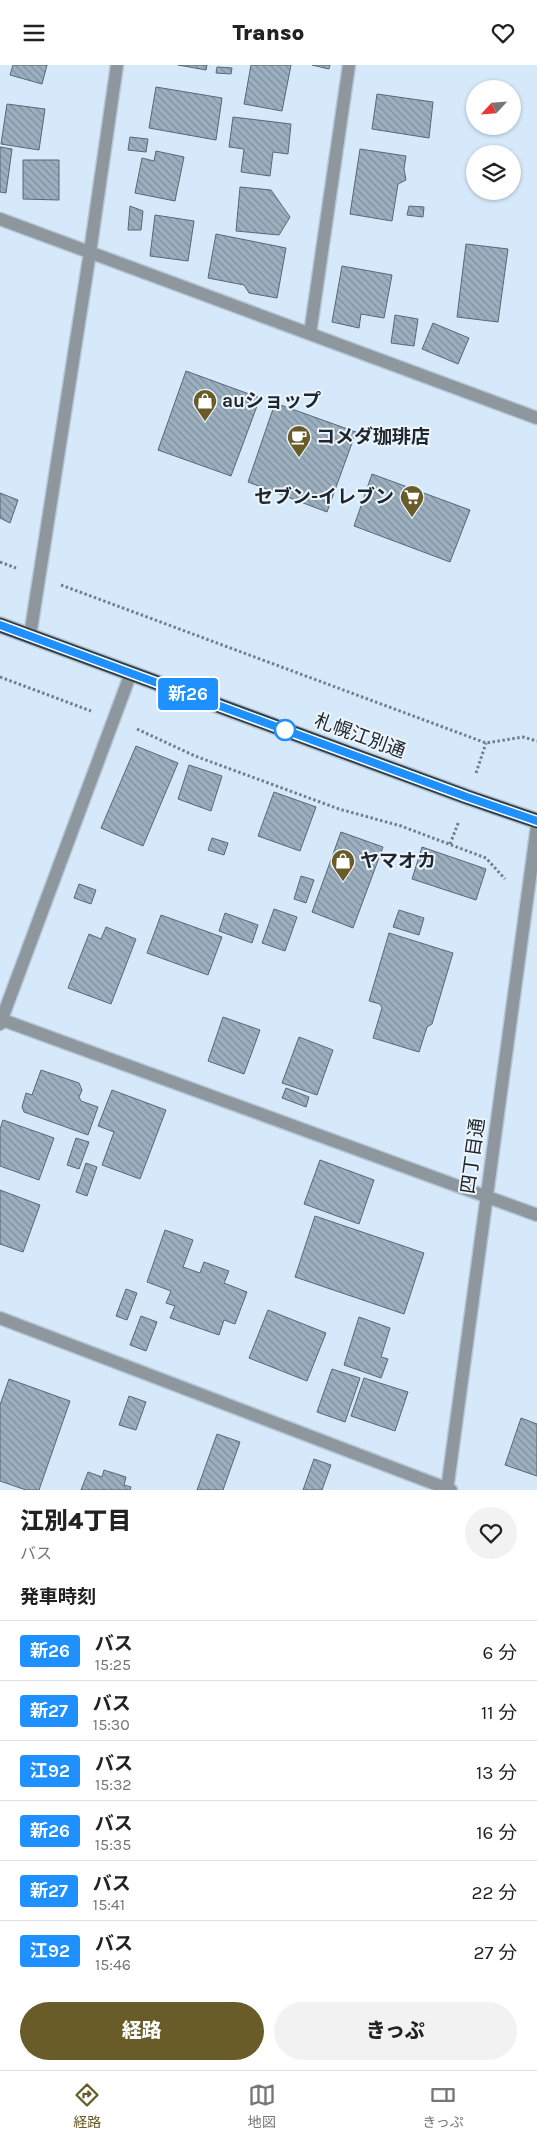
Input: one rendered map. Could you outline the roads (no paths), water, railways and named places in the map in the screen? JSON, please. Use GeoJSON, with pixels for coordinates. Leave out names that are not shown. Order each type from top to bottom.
{"type":"FeatureCollection","features":[{"type":"Feature","properties":{"kind":"highway","name":"札幌江別通"},"geometry":{"type":"LineString","coordinates":[[0,625],[537,821]]}},
{"type":"Feature","properties":{"kind":"street"},"geometry":{"type":"LineString","coordinates":[[30,636],[117,65]]}},
{"type":"Feature","properties":{"kind":"street"},"geometry":{"type":"LineString","coordinates":[[310,334],[349,65]]}},
{"type":"Feature","properties":{"kind":"street"},"geometry":{"type":"LineString","coordinates":[[0,219],[537,418]]}},
{"type":"Feature","properties":{"kind":"street"},"geometry":{"type":"LineString","coordinates":[[131,673],[0,1021],[537,1215]]}},
{"type":"Feature","properties":{"kind":"street","name":"四丁目通"},"geometry":{"type":"LineString","coordinates":[[448,1489],[537,826]]}},
{"type":"Feature","properties":{"kind":"street"},"geometry":{"type":"LineString","coordinates":[[0,1318],[448,1489]]}},
{"type":"Feature","properties":{"kind":"place","name":"auショップ"},"geometry":{"type":"Point","coordinates":[205,422]}},
{"type":"Feature","properties":{"kind":"place","name":"コメダ珈琲店"},"geometry":{"type":"Point","coordinates":[299,458]}},
{"type":"Feature","properties":{"kind":"place","name":"セブン-イレブン"},"geometry":{"type":"Point","coordinates":[412,518]}},
{"type":"Feature","properties":{"kind":"place","name":"ヤマオカ"},"geometry":{"type":"Point","coordinates":[343,882]}}]}
